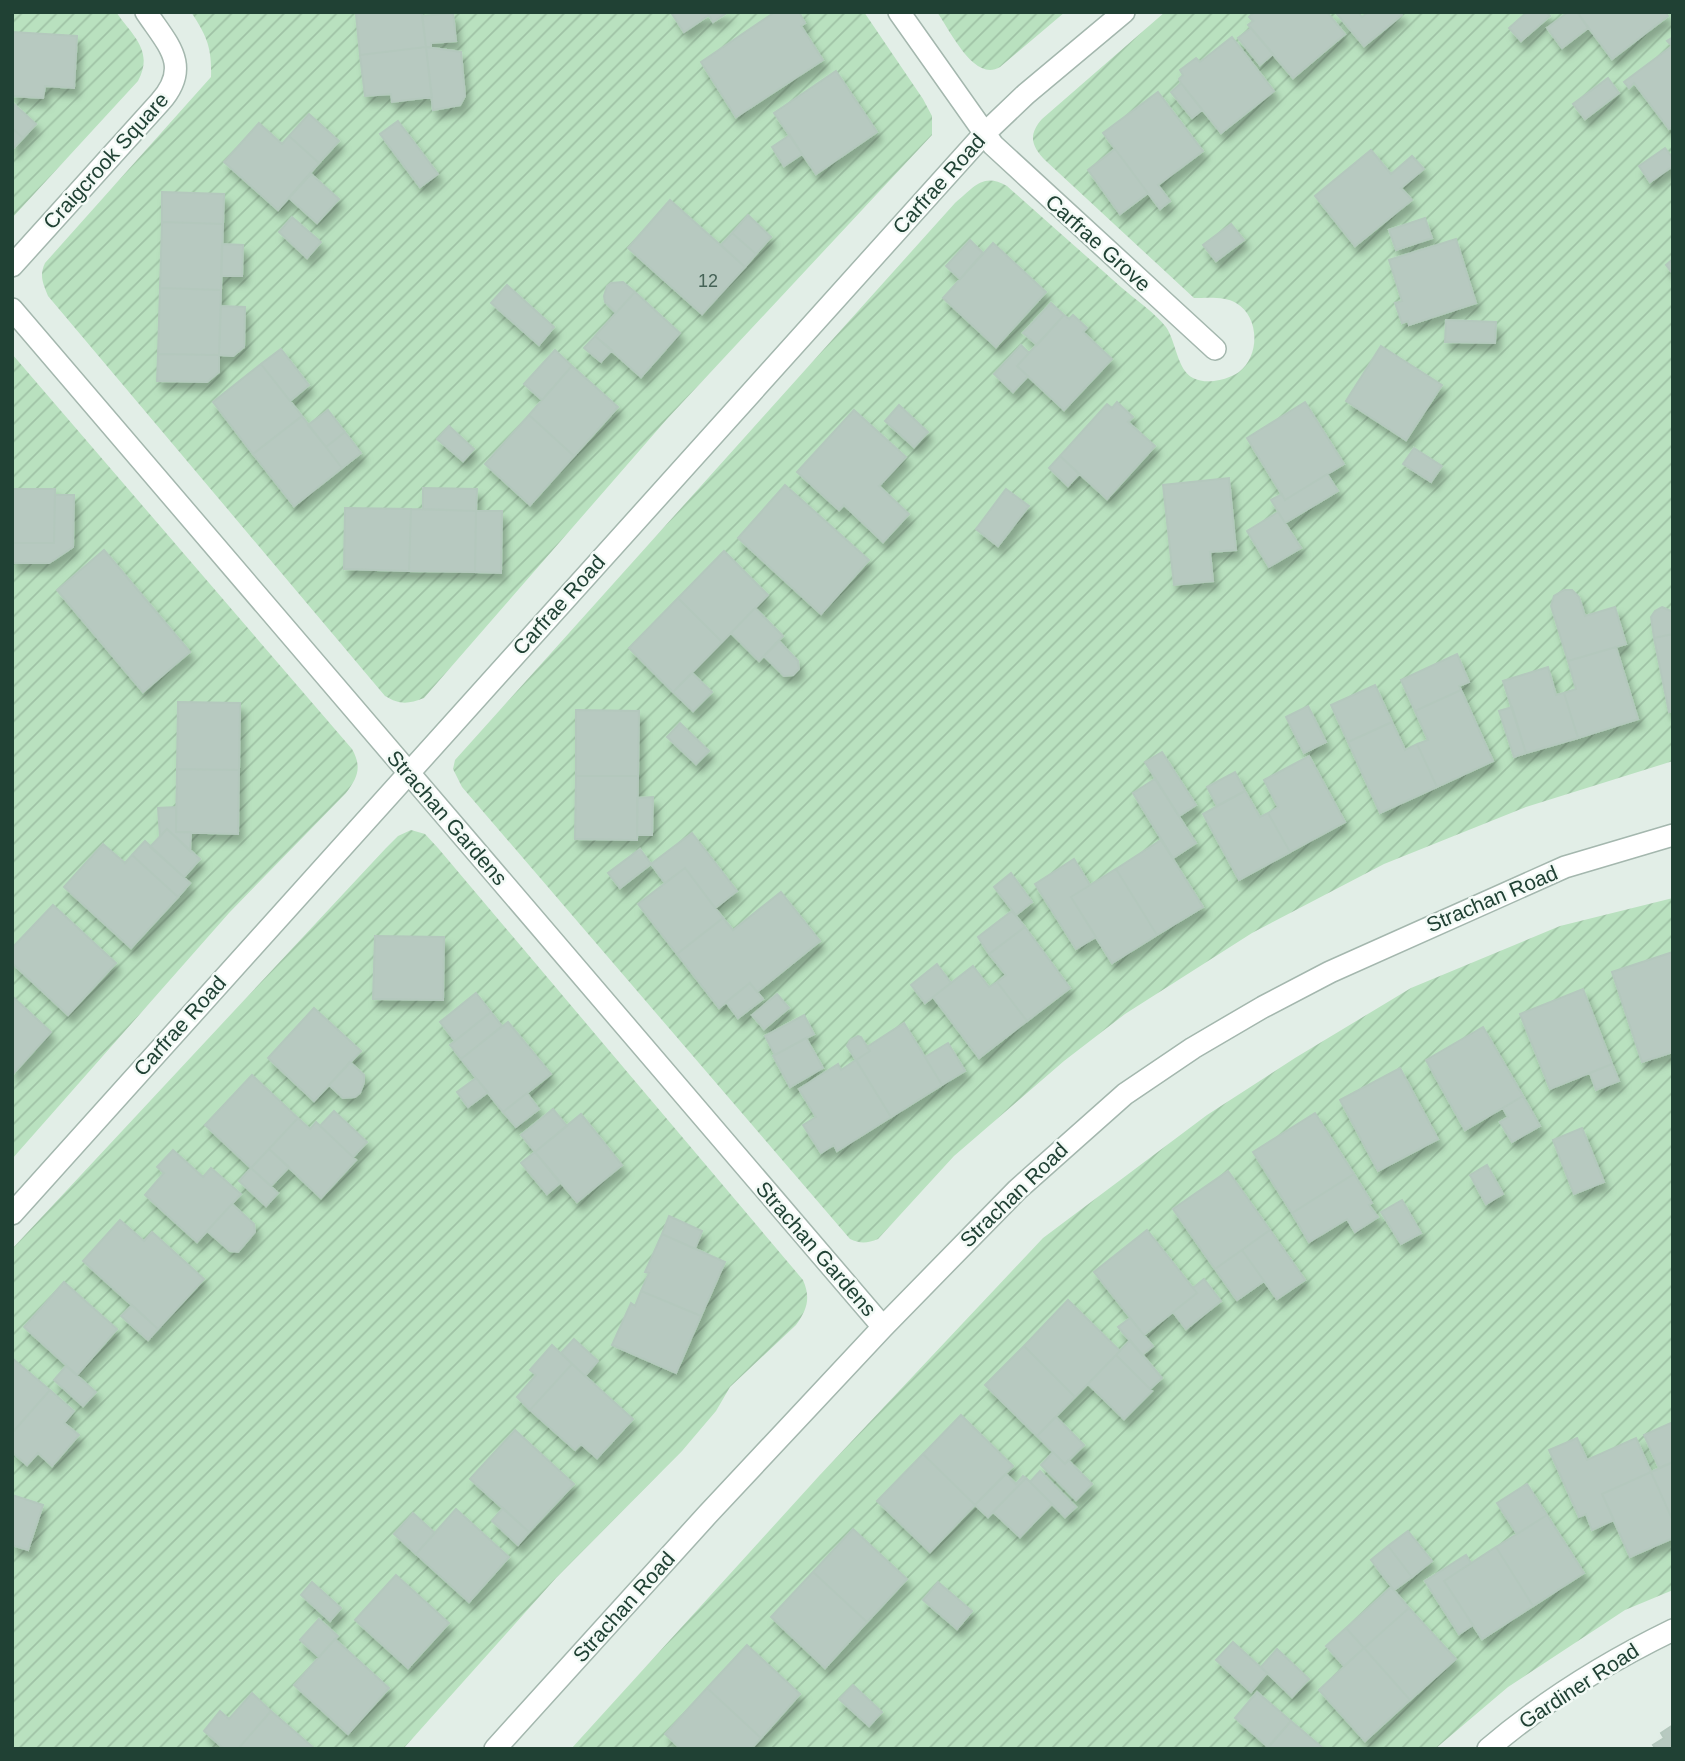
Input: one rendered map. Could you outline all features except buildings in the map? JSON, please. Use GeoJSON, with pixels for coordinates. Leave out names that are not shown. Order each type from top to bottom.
{"type":"FeatureCollection","features":[{"type":"Feature","properties":{"kind":"street","name":"Craigcrook Square"},"geometry":{"type":"LineString","coordinates":[[12,266],[169,93],[177,74],[173,55],[146,12]]}},
{"type":"Feature","properties":{"kind":"street","name":"Carfrae Grove"},"geometry":{"type":"LineString","coordinates":[[899,12],[984,134],[1010,162],[1216,349]]}},
{"type":"Feature","properties":{"kind":"street","name":"Carfrae Road"},"geometry":{"type":"LineString","coordinates":[[12,1214],[984,134],[1026,94],[1124,12]]}},
{"type":"Feature","properties":{"kind":"street","name":"Strachan Gardens"},"geometry":{"type":"LineString","coordinates":[[12,309],[883,1326]]}},
{"type":"Feature","properties":{"kind":"street","name":"Strachan Road"},"geometry":{"type":"LineString","coordinates":[[495,1749],[706,1515],[883,1326],[1007,1199],[1060,1149],[1125,1094],[1193,1048],[1263,1007],[1411,934],[1565,867],[1673,835]]}},
{"type":"Feature","properties":{"kind":"street","name":"Gardiner Road"},"geometry":{"type":"LineString","coordinates":[[1488,1749],[1581,1680],[1673,1630]]}},
{"type":"Feature","properties":{"kind":"green space"},"geometry":{"type":"Polygon","coordinates":[[[12,12],[116,12],[135,36],[143,52],[144,61],[138,81],[12,218],[12,12]]]}},
{"type":"Feature","properties":{"kind":"green space"},"geometry":{"type":"Polygon","coordinates":[[[191,12],[864,12],[923,99],[932,116],[932,135],[667,419],[424,698],[400,702],[385,696],[48,296],[43,283],[45,263],[211,77],[211,58],[207,43],[191,12]]]}},
{"type":"Feature","properties":{"kind":"green space"},"geometry":{"type":"Polygon","coordinates":[[[937,12],[1065,12],[1000,67],[990,70],[981,68],[972,61],[937,12]]]}},
{"type":"Feature","properties":{"kind":"green space"},"geometry":{"type":"Polygon","coordinates":[[[1165,12],[1673,12],[1673,761],[1526,807],[1384,864],[1252,933],[1125,1014],[1064,1061],[954,1156],[878,1239],[857,1242],[850,1239],[462,787],[453,769],[455,760],[955,203],[973,187],[985,181],[1007,186],[1151,312],[1166,327],[1183,369],[1193,378],[1204,381],[1223,379],[1239,372],[1246,365],[1254,347],[1254,337],[1250,317],[1244,309],[1227,299],[1194,298],[1046,161],[1034,145],[1033,135],[1042,119],[1165,12]]]}},
{"type":"Feature","properties":{"kind":"green space"},"geometry":{"type":"Polygon","coordinates":[[[12,354],[352,749],[358,767],[356,777],[346,793],[229,913],[12,1159],[12,354]]]}},
{"type":"Feature","properties":{"kind":"green space"},"geometry":{"type":"Polygon","coordinates":[[[411,830],[425,834],[438,848],[803,1280],[807,1298],[803,1314],[796,1325],[730,1387],[716,1411],[682,1451],[556,1578],[403,1749],[12,1749],[12,1249],[386,848],[398,836],[411,830]]]}},
{"type":"Feature","properties":{"kind":"green space"},"geometry":{"type":"Polygon","coordinates":[[[1673,898],[1673,1590],[1625,1610],[1508,1687],[1435,1749],[571,1749],[819,1476],[1043,1238],[1207,1115],[1411,988],[1560,926],[1673,898]]]}}]}
